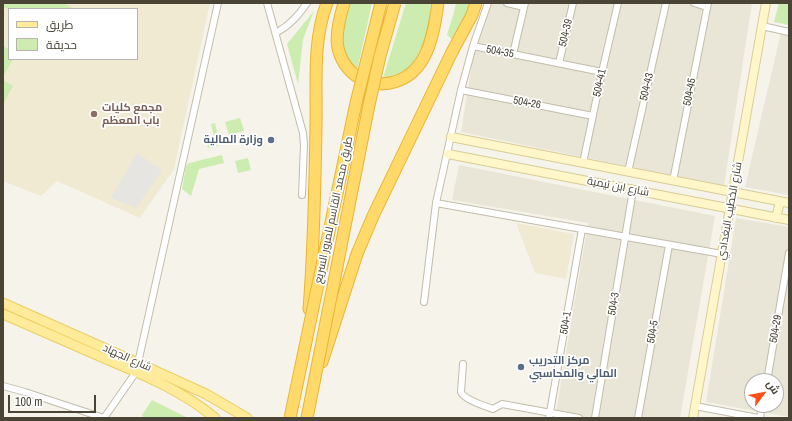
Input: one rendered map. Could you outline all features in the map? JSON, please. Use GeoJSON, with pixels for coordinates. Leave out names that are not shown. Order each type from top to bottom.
{"type":"FeatureCollection","features":[{"type":"Feature","properties":{"kind":"highway"},"geometry":{"type":"LineString","coordinates":[[308,335],[315,205],[316,56],[324,11],[327,3]]}},
{"type":"Feature","properties":{"kind":"highway"},"geometry":{"type":"LineString","coordinates":[[344,3],[337,26],[336,39],[339,52],[344,62],[356,76]]}},
{"type":"Feature","properties":{"kind":"highway","name":"طريق محمد القاسم للمرور السريع"},"geometry":{"type":"LineString","coordinates":[[290,418],[356,103],[381,3]]}},
{"type":"Feature","properties":{"kind":"highway","name":"طريق محمد القاسم للمرور السريع"},"geometry":{"type":"LineString","coordinates":[[307,418],[369,105],[380,56],[395,3]]}},
{"type":"Feature","properties":{"kind":"highway"},"geometry":{"type":"LineString","coordinates":[[381,84],[398,81],[406,77],[418,67],[430,45],[438,3]]}},
{"type":"Feature","properties":{"kind":"highway"},"geometry":{"type":"LineString","coordinates":[[313,387],[357,254],[373,216],[452,52],[472,15],[476,3]]}},
{"type":"Feature","properties":{"kind":"main road","name":"شارع الجهاد"},"geometry":{"type":"LineString","coordinates":[[3,304],[138,367],[198,404],[216,418]]}},
{"type":"Feature","properties":{"kind":"main road","name":"شارع الجهاد"},"geometry":{"type":"LineString","coordinates":[[3,314],[206,394],[233,414],[247,418]]}},
{"type":"Feature","properties":{"kind":"street"},"geometry":{"type":"LineString","coordinates":[[3,386],[104,418],[138,367],[218,3]]}},
{"type":"Feature","properties":{"kind":"street"},"geometry":{"type":"LineString","coordinates":[[267,3],[303,132],[304,145],[302,195]]}},
{"type":"Feature","properties":{"kind":"street"},"geometry":{"type":"LineString","coordinates":[[276,33],[289,25],[300,14],[306,3]]}},
{"type":"Feature","properties":{"kind":"street"},"geometry":{"type":"LineString","coordinates":[[473,46],[488,3]]}},
{"type":"Feature","properties":{"kind":"street"},"geometry":{"type":"LineString","coordinates":[[506,3],[524,5],[513,54]]}},
{"type":"Feature","properties":{"kind":"street","name":"504-39"},"geometry":{"type":"LineString","coordinates":[[559,64],[573,3]]}},
{"type":"Feature","properties":{"kind":"street","name":"504-41"},"geometry":{"type":"LineString","coordinates":[[583,163],[618,3]]}},
{"type":"Feature","properties":{"kind":"street","name":"504-43"},"geometry":{"type":"LineString","coordinates":[[628,172],[666,3]]}},
{"type":"Feature","properties":{"kind":"street"},"geometry":{"type":"LineString","coordinates":[[694,3],[707,5]]}},
{"type":"Feature","properties":{"kind":"street","name":"شارع الخطيب البغدادي"},"geometry":{"type":"LineString","coordinates":[[693,418],[766,3]]}},
{"type":"Feature","properties":{"kind":"street","name":"504-45"},"geometry":{"type":"LineString","coordinates":[[673,181],[707,5]]}},
{"type":"Feature","properties":{"kind":"street"},"geometry":{"type":"LineString","coordinates":[[762,26],[789,32]]}},
{"type":"Feature","properties":{"kind":"street","name":"504-35"},"geometry":{"type":"LineString","coordinates":[[424,302],[436,203],[473,46],[602,72]]}},
{"type":"Feature","properties":{"kind":"street","name":"504-26"},"geometry":{"type":"LineString","coordinates":[[462,90],[593,116]]}},
{"type":"Feature","properties":{"kind":"street","name":"شارع ابن تيمية"},"geometry":{"type":"LineString","coordinates":[[450,141],[583,163],[789,203]]}},
{"type":"Feature","properties":{"kind":"street","name":"شارع ابن تيمية"},"geometry":{"type":"LineString","coordinates":[[448,154],[789,220]]}},
{"type":"Feature","properties":{"kind":"street","name":"504-3"},"geometry":{"type":"LineString","coordinates":[[595,418],[634,190]]}},
{"type":"Feature","properties":{"kind":"street"},"geometry":{"type":"LineString","coordinates":[[776,218],[780,202]]}},
{"type":"Feature","properties":{"kind":"street"},"geometry":{"type":"LineString","coordinates":[[436,203],[722,254]]}},
{"type":"Feature","properties":{"kind":"street","name":"504-1"},"geometry":{"type":"LineString","coordinates":[[549,416],[582,229]]}},
{"type":"Feature","properties":{"kind":"street","name":"504-5"},"geometry":{"type":"LineString","coordinates":[[638,418],[669,245]]}},
{"type":"Feature","properties":{"kind":"street","name":"504-29"},"geometry":{"type":"LineString","coordinates":[[768,373],[787,277],[789,253]]}},
{"type":"Feature","properties":{"kind":"street"},"geometry":{"type":"LineString","coordinates":[[463,364],[461,392],[466,398],[493,409],[502,404],[549,416],[579,418]]}},
{"type":"Feature","properties":{"kind":"street"},"geometry":{"type":"LineString","coordinates":[[695,406],[759,418]]}},
{"type":"Feature","properties":{"kind":"shaded area","name":"مجمع كليات باب المعظم"},"geometry":{"type":"Polygon","coordinates":[[[3,3],[210,3],[174,169],[140,218],[57,181],[41,196],[3,181],[3,3]]]}},
{"type":"Feature","properties":{"kind":"shaded area"},"geometry":{"type":"Polygon","coordinates":[[[490,3],[752,3],[724,186],[461,132],[476,37],[490,3]]]}},
{"type":"Feature","properties":{"kind":"shaded area"},"geometry":{"type":"Polygon","coordinates":[[[781,32],[789,34],[789,195],[745,187],[781,32]]]}},
{"type":"Feature","properties":{"kind":"shaded area"},"geometry":{"type":"Polygon","coordinates":[[[137,153],[162,170],[136,208],[111,198],[137,153]]]}},
{"type":"Feature","properties":{"kind":"shaded area"},"geometry":{"type":"Polygon","coordinates":[[[459,165],[715,216],[680,418],[555,418],[588,223],[452,200],[459,165]]]}},
{"type":"Feature","properties":{"kind":"shaded area"},"geometry":{"type":"Polygon","coordinates":[[[736,218],[789,227],[789,417],[767,413],[784,413],[784,373],[744,373],[744,409],[706,402],[736,218]]]}},
{"type":"Feature","properties":{"kind":"shaded area"},"geometry":{"type":"Polygon","coordinates":[[[516,223],[574,234],[566,279],[535,273],[516,223]]]}},
{"type":"Feature","properties":{"kind":"green space"},"geometry":{"type":"Polygon","coordinates":[[[3,3],[64,3],[72,8],[8,8],[8,9],[3,6],[3,3]]]}},
{"type":"Feature","properties":{"kind":"green space"},"geometry":{"type":"Polygon","coordinates":[[[349,3],[372,3],[357,71],[346,54],[342,38],[343,22],[349,3]]]}},
{"type":"Feature","properties":{"kind":"green space"},"geometry":{"type":"Polygon","coordinates":[[[406,3],[431,3],[424,46],[415,61],[409,67],[397,74],[383,78],[406,3]]]}},
{"type":"Feature","properties":{"kind":"green space"},"geometry":{"type":"Polygon","coordinates":[[[456,3],[471,3],[454,41],[447,35],[456,3]]]}},
{"type":"Feature","properties":{"kind":"green space"},"geometry":{"type":"Polygon","coordinates":[[[779,3],[789,3],[789,25],[774,22],[779,3]]]}},
{"type":"Feature","properties":{"kind":"green space"},"geometry":{"type":"Polygon","coordinates":[[[314,11],[303,39],[298,84],[287,44],[314,11]]]}},
{"type":"Feature","properties":{"kind":"green space"},"geometry":{"type":"Polygon","coordinates":[[[3,46],[8,48],[8,60],[12,60],[3,77],[3,46]]]}},
{"type":"Feature","properties":{"kind":"green space"},"geometry":{"type":"Polygon","coordinates":[[[3,80],[13,86],[3,104],[3,80]]]}},
{"type":"Feature","properties":{"kind":"green space"},"geometry":{"type":"Polygon","coordinates":[[[240,118],[244,131],[229,135],[225,122],[240,118]]]}},
{"type":"Feature","properties":{"kind":"green space"},"geometry":{"type":"Polygon","coordinates":[[[215,123],[220,145],[208,148],[206,138],[214,137],[211,124],[215,123]]]}},
{"type":"Feature","properties":{"kind":"green space"},"geometry":{"type":"Polygon","coordinates":[[[222,155],[224,163],[199,169],[191,196],[182,189],[186,166],[189,163],[222,155]]]}},
{"type":"Feature","properties":{"kind":"green space"},"geometry":{"type":"Polygon","coordinates":[[[248,158],[251,170],[238,173],[235,161],[248,158]]]}},
{"type":"Feature","properties":{"kind":"green space"},"geometry":{"type":"Polygon","coordinates":[[[152,400],[188,418],[144,418],[142,415],[152,400]]]}},
{"type":"Feature","properties":{"kind":"place","name":"مجمع كليات باب المعظم"},"geometry":{"type":"Point","coordinates":[94,114]}},
{"type":"Feature","properties":{"kind":"place","name":"وزارة المالية"},"geometry":{"type":"Point","coordinates":[271,140]}},
{"type":"Feature","properties":{"kind":"place","name":"مركز التدريب المالي والمحاسبي"},"geometry":{"type":"Point","coordinates":[521,367]}}]}
